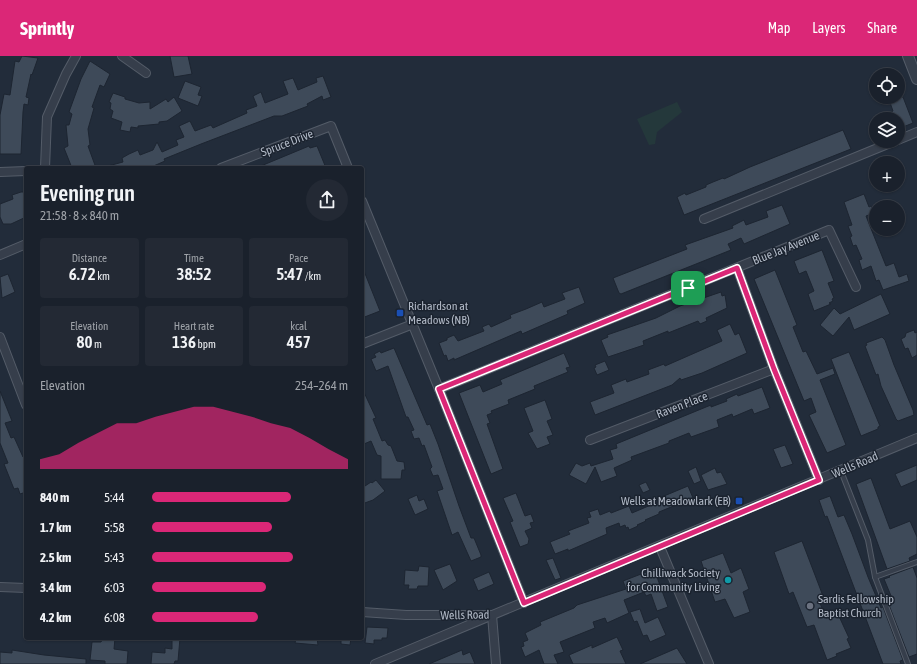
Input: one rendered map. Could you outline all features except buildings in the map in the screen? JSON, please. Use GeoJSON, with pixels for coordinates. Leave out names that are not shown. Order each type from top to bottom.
{"type":"FeatureCollection","features":[{"type":"Feature","properties":{"kind":"street"},"geometry":{"type":"LineString","coordinates":[[45,166],[47,117],[66,74],[76,56]]}},
{"type":"Feature","properties":{"kind":"street"},"geometry":{"type":"LineString","coordinates":[[122,56],[146,73]]}},
{"type":"Feature","properties":{"kind":"street"},"geometry":{"type":"LineString","coordinates":[[908,56],[917,79]]}},
{"type":"Feature","properties":{"kind":"street","name":"Spruce Drive"},"geometry":{"type":"LineString","coordinates":[[226,166],[331,126],[347,166]]}},
{"type":"Feature","properties":{"kind":"street"},"geometry":{"type":"LineString","coordinates":[[905,137],[917,132]]}},
{"type":"Feature","properties":{"kind":"street"},"geometry":{"type":"LineString","coordinates":[[704,219],[878,148]]}},
{"type":"Feature","properties":{"kind":"street"},"geometry":{"type":"LineString","coordinates":[[0,172],[24,171]]}},
{"type":"Feature","properties":{"kind":"street"},"geometry":{"type":"LineString","coordinates":[[364,206],[413,324],[524,603]]}},
{"type":"Feature","properties":{"kind":"street","name":"Blue Jay Avenue"},"geometry":{"type":"LineString","coordinates":[[439,389],[830,230],[856,287]]}},
{"type":"Feature","properties":{"kind":"street"},"geometry":{"type":"LineString","coordinates":[[0,255],[24,245]]}},
{"type":"Feature","properties":{"kind":"street"},"geometry":{"type":"LineString","coordinates":[[737,268],[774,369],[819,480]]}},
{"type":"Feature","properties":{"kind":"street"},"geometry":{"type":"LineString","coordinates":[[364,343],[413,324]]}},
{"type":"Feature","properties":{"kind":"street"},"geometry":{"type":"LineString","coordinates":[[0,337],[24,400]]}},
{"type":"Feature","properties":{"kind":"street","name":"Raven Place"},"geometry":{"type":"LineString","coordinates":[[590,440],[774,369]]}},
{"type":"Feature","properties":{"kind":"street","name":"Wells Road"},"geometry":{"type":"LineString","coordinates":[[364,612],[406,615],[492,616],[660,547],[917,438]]}},
{"type":"Feature","properties":{"kind":"street"},"geometry":{"type":"LineString","coordinates":[[660,547],[709,664]]}},
{"type":"Feature","properties":{"kind":"street"},"geometry":{"type":"LineString","coordinates":[[0,587],[24,588]]}},
{"type":"Feature","properties":{"kind":"street"},"geometry":{"type":"LineString","coordinates":[[376,664],[492,616],[496,664]]}},
{"type":"Feature","properties":{"kind":"lane"},"geometry":{"type":"LineString","coordinates":[[841,471],[868,540],[875,577],[908,664]]}},
{"type":"Feature","properties":{"kind":"lane"},"geometry":{"type":"LineString","coordinates":[[875,577],[917,562]]}},
{"type":"Feature","properties":{"kind":"green space"},"geometry":{"type":"Polygon","coordinates":[[[677,102],[682,112],[657,132],[655,144],[649,145],[637,119],[677,102]]]}},
{"type":"Feature","properties":{"kind":"place","name":"Richardson at Meadows (NB)"},"geometry":{"type":"Point","coordinates":[400,313]}},
{"type":"Feature","properties":{"kind":"place","name":"Wells at Meadowlark (EB)"},"geometry":{"type":"Point","coordinates":[739,501]}},
{"type":"Feature","properties":{"kind":"place","name":"Chilliwack Society for Community Living"},"geometry":{"type":"Point","coordinates":[728,580]}},
{"type":"Feature","properties":{"kind":"place","name":"Sardis Fellowship Baptist Church"},"geometry":{"type":"Point","coordinates":[810,606]}},
{"type":"Feature","properties":{"kind":"route"},"geometry":{"type":"LineString","coordinates":[[737,268],[774,369],[819,480],[524,603],[439,389],[688,288],[737,268]]}}]}
